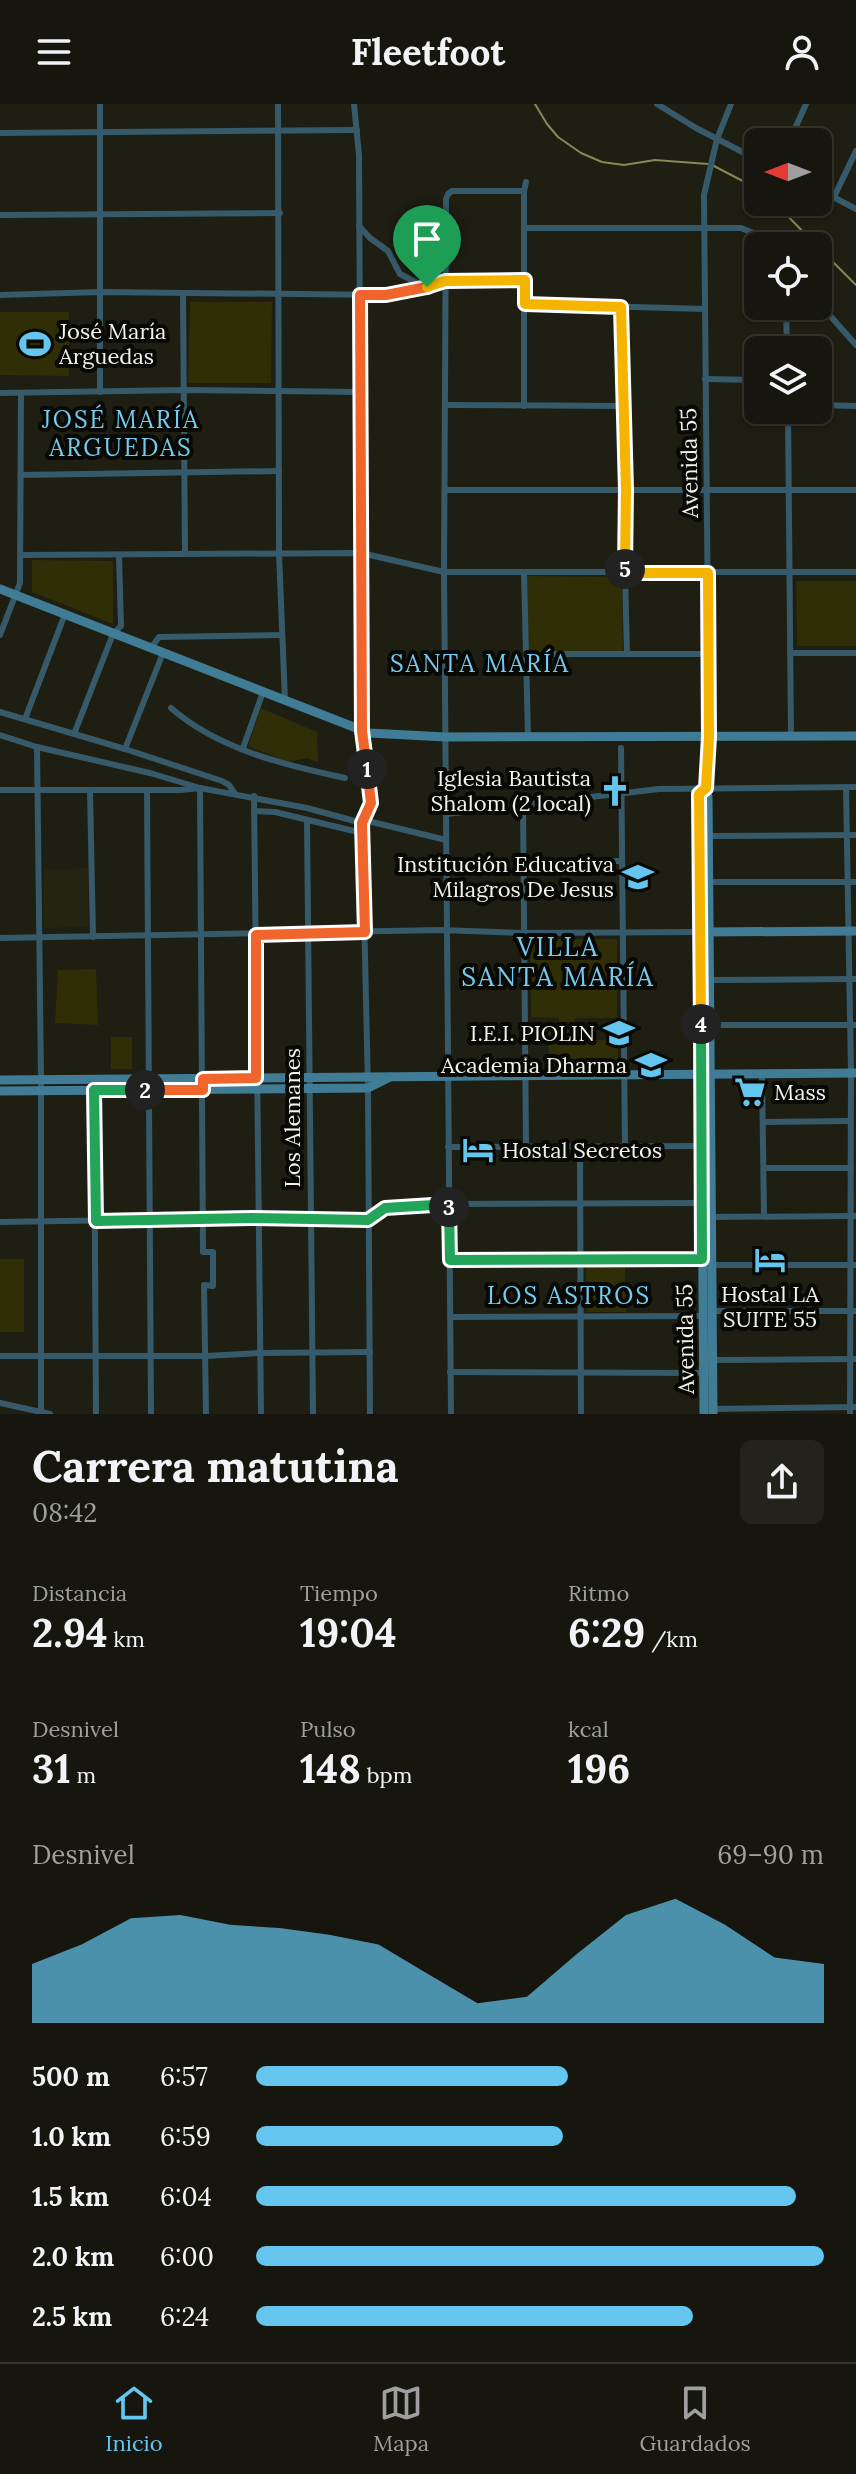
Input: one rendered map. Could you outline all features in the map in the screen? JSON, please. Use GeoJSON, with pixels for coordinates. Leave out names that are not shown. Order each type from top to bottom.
{"type":"FeatureCollection","features":[{"type":"Feature","properties":{"kind":"street"},"geometry":{"type":"LineString","coordinates":[[100,104],[100,392]]}},
{"type":"Feature","properties":{"kind":"street"},"geometry":{"type":"LineString","coordinates":[[278,104],[279,553],[285,701]]}},
{"type":"Feature","properties":{"kind":"street"},"geometry":{"type":"LineString","coordinates":[[354,104],[360,295],[362,731],[371,792],[369,810],[362,823],[368,1076],[370,1414]]}},
{"type":"Feature","properties":{"kind":"street"},"geometry":{"type":"LineString","coordinates":[[657,104],[744,153]]}},
{"type":"Feature","properties":{"kind":"street","name":"Avenida 55"},"geometry":{"type":"LineString","coordinates":[[710,1412],[702,1316],[702,1259],[708,1217],[702,1203],[702,1146],[711,1025],[711,980],[705,932],[710,882],[706,788],[709,737],[704,227],[706,184],[717,139],[731,104]]}},
{"type":"Feature","properties":{"kind":"street"},"geometry":{"type":"LineString","coordinates":[[795,128],[806,104]]}},
{"type":"Feature","properties":{"kind":"street"},"geometry":{"type":"LineString","coordinates":[[0,133],[357,130]]}},
{"type":"Feature","properties":{"kind":"street"},"geometry":{"type":"LineString","coordinates":[[856,151],[834,197],[856,209]]}},
{"type":"Feature","properties":{"kind":"street"},"geometry":{"type":"LineString","coordinates":[[524,406],[526,182]]}},
{"type":"Feature","properties":{"kind":"street"},"geometry":{"type":"LineString","coordinates":[[451,1414],[444,572],[448,194],[452,191],[524,191]]}},
{"type":"Feature","properties":{"kind":"street"},"geometry":{"type":"LineString","coordinates":[[0,215],[280,213]]}},
{"type":"Feature","properties":{"kind":"street"},"geometry":{"type":"LineString","coordinates":[[359,226],[388,251],[400,274],[427,287]]}},
{"type":"Feature","properties":{"kind":"street"},"geometry":{"type":"LineString","coordinates":[[525,228],[704,227],[752,232]]}},
{"type":"Feature","properties":{"kind":"street"},"geometry":{"type":"LineString","coordinates":[[0,295],[101,292],[386,295],[445,281],[525,280]]}},
{"type":"Feature","properties":{"kind":"street"},"geometry":{"type":"LineString","coordinates":[[183,294],[185,554]]}},
{"type":"Feature","properties":{"kind":"street"},"geometry":{"type":"LineString","coordinates":[[525,304],[705,309]]}},
{"type":"Feature","properties":{"kind":"street"},"geometry":{"type":"LineString","coordinates":[[621,307],[627,654]]}},
{"type":"Feature","properties":{"kind":"street"},"geometry":{"type":"LineString","coordinates":[[832,318],[856,345]]}},
{"type":"Feature","properties":{"kind":"street"},"geometry":{"type":"LineString","coordinates":[[705,379],[744,380]]}},
{"type":"Feature","properties":{"kind":"street"},"geometry":{"type":"LineString","coordinates":[[0,393],[183,390],[361,392]]}},
{"type":"Feature","properties":{"kind":"street"},"geometry":{"type":"LineString","coordinates":[[0,635],[20,583],[21,393]]}},
{"type":"Feature","properties":{"kind":"street"},"geometry":{"type":"LineString","coordinates":[[446,405],[623,406]]}},
{"type":"Feature","properties":{"kind":"street"},"geometry":{"type":"LineString","coordinates":[[832,405],[856,406]]}},
{"type":"Feature","properties":{"kind":"street"},"geometry":{"type":"LineString","coordinates":[[788,424],[791,736]]}},
{"type":"Feature","properties":{"kind":"street"},"geometry":{"type":"LineString","coordinates":[[21,475],[279,471]]}},
{"type":"Feature","properties":{"kind":"street"},"geometry":{"type":"LineString","coordinates":[[445,490],[856,490]]}},
{"type":"Feature","properties":{"kind":"street"},"geometry":{"type":"LineString","coordinates":[[21,555],[361,553],[444,572],[856,572]]}},
{"type":"Feature","properties":{"kind":"street"},"geometry":{"type":"LineString","coordinates":[[74,734],[113,634],[122,622],[119,556]]}},
{"type":"Feature","properties":{"kind":"street"},"geometry":{"type":"LineString","coordinates":[[524,572],[528,737]]}},
{"type":"Feature","properties":{"kind":"street"},"geometry":{"type":"LineString","coordinates":[[0,589],[362,731],[446,737],[856,736]]}},
{"type":"Feature","properties":{"kind":"street"},"geometry":{"type":"LineString","coordinates":[[25,719],[65,614]]}},
{"type":"Feature","properties":{"kind":"street"},"geometry":{"type":"LineString","coordinates":[[151,648],[159,637],[282,635]]}},
{"type":"Feature","properties":{"kind":"street"},"geometry":{"type":"LineString","coordinates":[[125,749],[163,653]]}},
{"type":"Feature","properties":{"kind":"street"},"geometry":{"type":"LineString","coordinates":[[790,653],[856,653]]}},
{"type":"Feature","properties":{"kind":"street"},"geometry":{"type":"LineString","coordinates":[[526,654],[707,654]]}},
{"type":"Feature","properties":{"kind":"street"},"geometry":{"type":"LineString","coordinates":[[243,748],[263,692]]}},
{"type":"Feature","properties":{"kind":"street"},"geometry":{"type":"LineString","coordinates":[[171,708],[220,741],[282,765],[345,778]]}},
{"type":"Feature","properties":{"kind":"street"},"geometry":{"type":"LineString","coordinates":[[0,712],[222,781],[234,792]]}},
{"type":"Feature","properties":{"kind":"street"},"geometry":{"type":"LineString","coordinates":[[0,735],[200,788],[254,796],[446,840]]}},
{"type":"Feature","properties":{"kind":"street"},"geometry":{"type":"LineString","coordinates":[[37,747],[41,1412]]}},
{"type":"Feature","properties":{"kind":"street"},"geometry":{"type":"LineString","coordinates":[[621,748],[625,1147]]}},
{"type":"Feature","properties":{"kind":"street"},"geometry":{"type":"LineString","coordinates":[[710,1412],[852,1409],[854,1216],[850,1121],[853,979],[847,882],[846,787]]}},
{"type":"Feature","properties":{"kind":"street"},"geometry":{"type":"LineString","coordinates":[[446,814],[622,793],[706,788],[856,787]]}},
{"type":"Feature","properties":{"kind":"street"},"geometry":{"type":"LineString","coordinates":[[0,790],[200,788]]}},
{"type":"Feature","properties":{"kind":"street"},"geometry":{"type":"LineString","coordinates":[[200,788],[203,1252],[213,1252],[213,1286],[204,1285],[206,1414]]}},
{"type":"Feature","properties":{"kind":"street","name":"Avenida 55"},"geometry":{"type":"LineString","coordinates":[[706,788],[699,794],[705,932],[708,1217],[713,1311],[708,1360],[703,1373],[710,1412]]}},
{"type":"Feature","properties":{"kind":"street"},"geometry":{"type":"LineString","coordinates":[[147,790],[151,1414]]}},
{"type":"Feature","properties":{"kind":"street"},"geometry":{"type":"LineString","coordinates":[[90,791],[93,937]]}},
{"type":"Feature","properties":{"kind":"street"},"geometry":{"type":"LineString","coordinates":[[254,796],[261,1414]]}},
{"type":"Feature","properties":{"kind":"street"},"geometry":{"type":"LineString","coordinates":[[523,805],[526,1146]]}},
{"type":"Feature","properties":{"kind":"street"},"geometry":{"type":"LineString","coordinates":[[254,811],[275,812],[362,833]]}},
{"type":"Feature","properties":{"kind":"street","name":"Los Alemanes"},"geometry":{"type":"LineString","coordinates":[[307,821],[313,1414]]}},
{"type":"Feature","properties":{"kind":"street"},"geometry":{"type":"LineString","coordinates":[[709,836],[856,835]]}},
{"type":"Feature","properties":{"kind":"street"},"geometry":{"type":"LineString","coordinates":[[524,861],[622,861]]}},
{"type":"Feature","properties":{"kind":"street"},"geometry":{"type":"LineString","coordinates":[[710,882],[856,882]]}},
{"type":"Feature","properties":{"kind":"street"},"geometry":{"type":"LineString","coordinates":[[0,938],[440,930],[524,933],[852,931]]}},
{"type":"Feature","properties":{"kind":"street"},"geometry":{"type":"LineString","coordinates":[[711,980],[853,979]]}},
{"type":"Feature","properties":{"kind":"street"},"geometry":{"type":"LineString","coordinates":[[711,1025],[853,1025]]}},
{"type":"Feature","properties":{"kind":"street"},"geometry":{"type":"LineString","coordinates":[[0,1091],[41,1085],[257,1084],[368,1076],[853,1073]]}},
{"type":"Feature","properties":{"kind":"street"},"geometry":{"type":"LineString","coordinates":[[762,1074],[764,1216]]}},
{"type":"Feature","properties":{"kind":"street"},"geometry":{"type":"LineString","coordinates":[[311,1082],[368,1088],[393,1076]]}},
{"type":"Feature","properties":{"kind":"street"},"geometry":{"type":"LineString","coordinates":[[0,1080],[94,1090],[148,1084]]}},
{"type":"Feature","properties":{"kind":"street"},"geometry":{"type":"LineString","coordinates":[[94,1090],[96,1414]]}},
{"type":"Feature","properties":{"kind":"street"},"geometry":{"type":"LineString","coordinates":[[763,1122],[850,1121]]}},
{"type":"Feature","properties":{"kind":"street"},"geometry":{"type":"LineString","coordinates":[[448,1147],[702,1146]]}},
{"type":"Feature","properties":{"kind":"street"},"geometry":{"type":"LineString","coordinates":[[580,1147],[581,1414]]}},
{"type":"Feature","properties":{"kind":"street"},"geometry":{"type":"LineString","coordinates":[[764,1168],[851,1168]]}},
{"type":"Feature","properties":{"kind":"street"},"geometry":{"type":"LineString","coordinates":[[0,1222],[368,1220],[385,1208],[449,1204],[702,1203]]}},
{"type":"Feature","properties":{"kind":"street"},"geometry":{"type":"LineString","coordinates":[[708,1217],[854,1216]]}},
{"type":"Feature","properties":{"kind":"street"},"geometry":{"type":"LineString","coordinates":[[450,1260],[702,1259]]}},
{"type":"Feature","properties":{"kind":"street"},"geometry":{"type":"LineString","coordinates":[[712,1265],[853,1265]]}},
{"type":"Feature","properties":{"kind":"street"},"geometry":{"type":"LineString","coordinates":[[713,1311],[853,1311]]}},
{"type":"Feature","properties":{"kind":"street"},"geometry":{"type":"LineString","coordinates":[[450,1317],[702,1316]]}},
{"type":"Feature","properties":{"kind":"street"},"geometry":{"type":"LineString","coordinates":[[0,1356],[370,1352]]}},
{"type":"Feature","properties":{"kind":"street"},"geometry":{"type":"LineString","coordinates":[[708,1360],[853,1359]]}},
{"type":"Feature","properties":{"kind":"street"},"geometry":{"type":"LineString","coordinates":[[450,1372],[703,1373]]}},
{"type":"Feature","properties":{"kind":"street"},"geometry":{"type":"LineString","coordinates":[[0,1403],[50,1414]]}},
{"type":"Feature","properties":{"kind":"shaded area","name":"José María Arguedas"},"geometry":{"type":"Polygon","coordinates":[[[190,302],[272,302],[271,383],[188,383],[190,302]]]}},
{"type":"Feature","properties":{"kind":"shaded area","name":"José María Arguedas"},"geometry":{"type":"Polygon","coordinates":[[[0,312],[69,312],[69,376],[0,375],[0,312]]]}},
{"type":"Feature","properties":{"kind":"shaded area"},"geometry":{"type":"Polygon","coordinates":[[[32,560],[113,561],[113,624],[32,592],[32,560]]]}},
{"type":"Feature","properties":{"kind":"shaded area"},"geometry":{"type":"Polygon","coordinates":[[[527,576],[622,577],[623,652],[529,652],[527,576]]]}},
{"type":"Feature","properties":{"kind":"shaded area"},"geometry":{"type":"Polygon","coordinates":[[[796,581],[856,581],[856,646],[797,646],[796,581]]]}},
{"type":"Feature","properties":{"kind":"shaded area"},"geometry":{"type":"Polygon","coordinates":[[[261,708],[317,732],[318,762],[307,758],[288,762],[248,746],[261,708]]]}},
{"type":"Feature","properties":{"kind":"shaded area"},"geometry":{"type":"Polygon","coordinates":[[[88,868],[88,927],[44,928],[44,869],[88,868]]]}},
{"type":"Feature","properties":{"kind":"shaded area"},"geometry":{"type":"Polygon","coordinates":[[[530,939],[617,939],[617,1018],[575,1018],[574,1040],[618,1040],[618,1069],[549,1068],[548,1031],[558,1031],[559,1018],[531,1017],[530,939]]]}},
{"type":"Feature","properties":{"kind":"shaded area"},"geometry":{"type":"Polygon","coordinates":[[[96,969],[98,1025],[55,1023],[58,970],[96,969]]]}},
{"type":"Feature","properties":{"kind":"shaded area"},"geometry":{"type":"Polygon","coordinates":[[[111,1037],[132,1037],[132,1069],[111,1069],[111,1037]]]}},
{"type":"Feature","properties":{"kind":"shaded area"},"geometry":{"type":"Polygon","coordinates":[[[0,1259],[24,1259],[24,1332],[0,1332],[0,1259]]]}},
{"type":"Feature","properties":{"kind":"shaded area"},"geometry":{"type":"Polygon","coordinates":[[[586,1265],[625,1265],[626,1312],[587,1312],[586,1265]]]}},
{"type":"Feature","properties":{"kind":"waterway"},"geometry":{"type":"LineString","coordinates":[[535,104],[558,137],[581,153],[602,162],[624,165],[655,160],[708,164]]}},
{"type":"Feature","properties":{"kind":"waterway"},"geometry":{"type":"LineString","coordinates":[[714,166],[744,182]]}},
{"type":"Feature","properties":{"kind":"waterway"},"geometry":{"type":"LineString","coordinates":[[788,216],[803,232]]}},
{"type":"Feature","properties":{"kind":"waterway"},"geometry":{"type":"LineString","coordinates":[[832,261],[856,285]]}},
{"type":"Feature","properties":{"kind":"place","name":"José María Arguedas"},"geometry":{"type":"Point","coordinates":[35,344]}},
{"type":"Feature","properties":{"kind":"place","name":"Iglesia Bautista Shalom (2 local)"},"geometry":{"type":"Point","coordinates":[615,791]}},
{"type":"Feature","properties":{"kind":"place","name":"Institución Educativa Milagros De Jesus"},"geometry":{"type":"Point","coordinates":[638,877]}},
{"type":"Feature","properties":{"kind":"place","name":"I.E.I. PIOLIN"},"geometry":{"type":"Point","coordinates":[619,1033]}},
{"type":"Feature","properties":{"kind":"place","name":"Academia Dharma"},"geometry":{"type":"Point","coordinates":[651,1065]}},
{"type":"Feature","properties":{"kind":"place","name":"Mass"},"geometry":{"type":"Point","coordinates":[750,1092]}},
{"type":"Feature","properties":{"kind":"place","name":"Hostal Secretos"},"geometry":{"type":"Point","coordinates":[478,1150]}},
{"type":"Feature","properties":{"kind":"place","name":"Hostal LA SUITE 55"},"geometry":{"type":"Point","coordinates":[770,1260]}},
{"type":"Feature","properties":{"kind":"district","name":"JOSÉ MARÍA ARGUEDAS"},"geometry":{"type":"Point","coordinates":[121,433]}},
{"type":"Feature","properties":{"kind":"district","name":"SANTA MARÍA"},"geometry":{"type":"Point","coordinates":[480,663]}},
{"type":"Feature","properties":{"kind":"district","name":"VILLA SANTA MARÍA"},"geometry":{"type":"Point","coordinates":[558,961]}},
{"type":"Feature","properties":{"kind":"district","name":"LOS ASTROS"},"geometry":{"type":"Point","coordinates":[569,1295]}},
{"type":"Feature","properties":{"kind":"route"},"geometry":{"type":"LineString","coordinates":[[525,280],[525,304],[621,307],[625,573],[708,573],[709,737],[706,788],[699,794],[702,1259],[450,1260],[449,1204],[385,1208],[368,1220],[251,1218],[96,1221],[94,1090],[203,1090],[203,1079],[256,1078],[256,935],[365,932],[362,823],[369,810],[371,792],[362,731],[360,295],[386,295],[427,287],[445,281],[525,280]]}}]}
